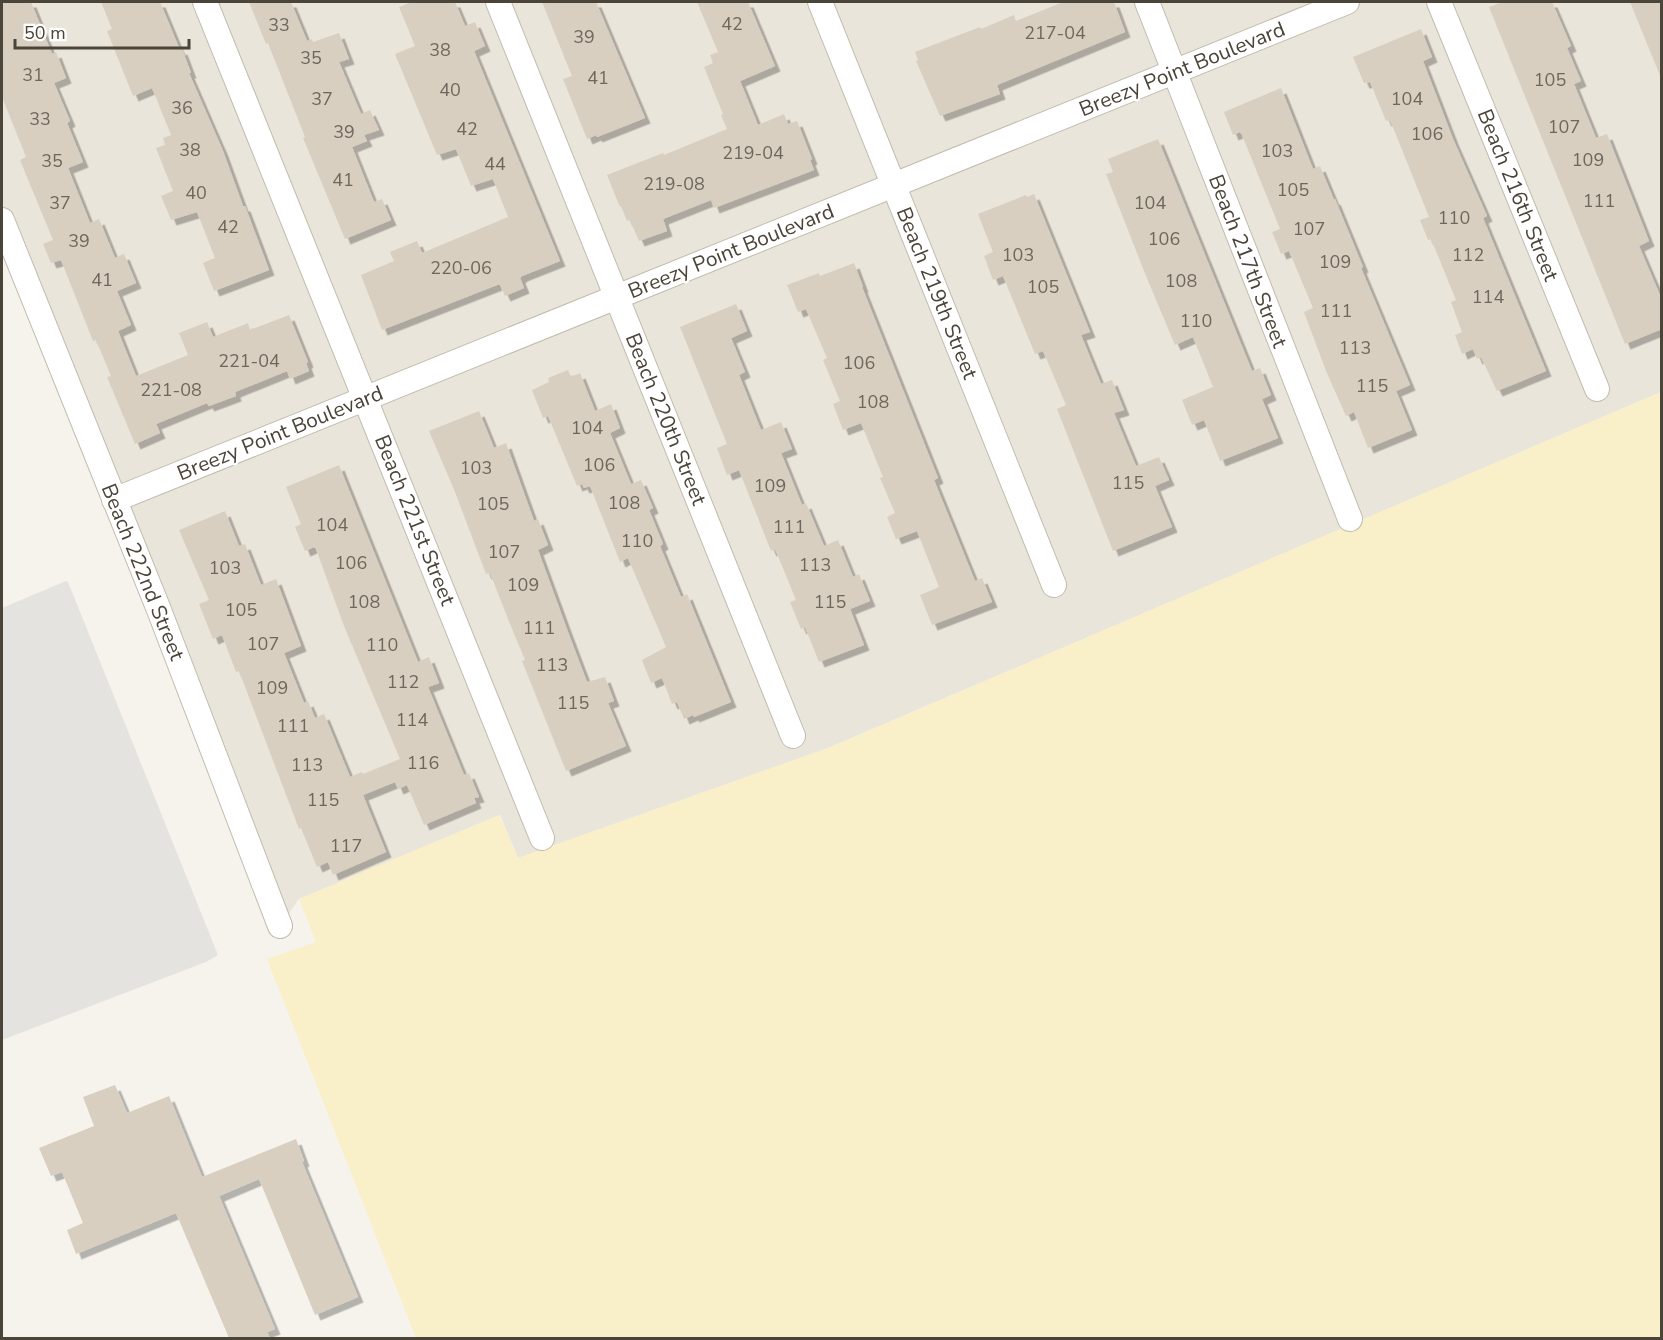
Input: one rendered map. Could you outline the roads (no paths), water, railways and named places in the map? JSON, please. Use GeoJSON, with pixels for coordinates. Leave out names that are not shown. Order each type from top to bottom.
{"type":"FeatureCollection","features":[{"type":"Feature","properties":{"kind":"street","name":"Beach 221st Street"},"geometry":{"type":"LineString","coordinates":[[205,2],[542,838]]}},
{"type":"Feature","properties":{"kind":"street","name":"Beach 220th Street"},"geometry":{"type":"LineString","coordinates":[[498,2],[793,736]]}},
{"type":"Feature","properties":{"kind":"street","name":"Beach 219th Street"},"geometry":{"type":"LineString","coordinates":[[820,2],[1054,585]]}},
{"type":"Feature","properties":{"kind":"street","name":"Beach 217th Street"},"geometry":{"type":"LineString","coordinates":[[1147,2],[1350,519]]}},
{"type":"Feature","properties":{"kind":"street","name":"Breezy Point Boulevard"},"geometry":{"type":"LineString","coordinates":[[114,500],[1347,2]]}},
{"type":"Feature","properties":{"kind":"street","name":"Beach 216th Street"},"geometry":{"type":"LineString","coordinates":[[1439,2],[1597,389]]}},
{"type":"Feature","properties":{"kind":"street","name":"Beach 222nd Street"},"geometry":{"type":"LineString","coordinates":[[2,220],[159,610],[280,926]]}}]}
